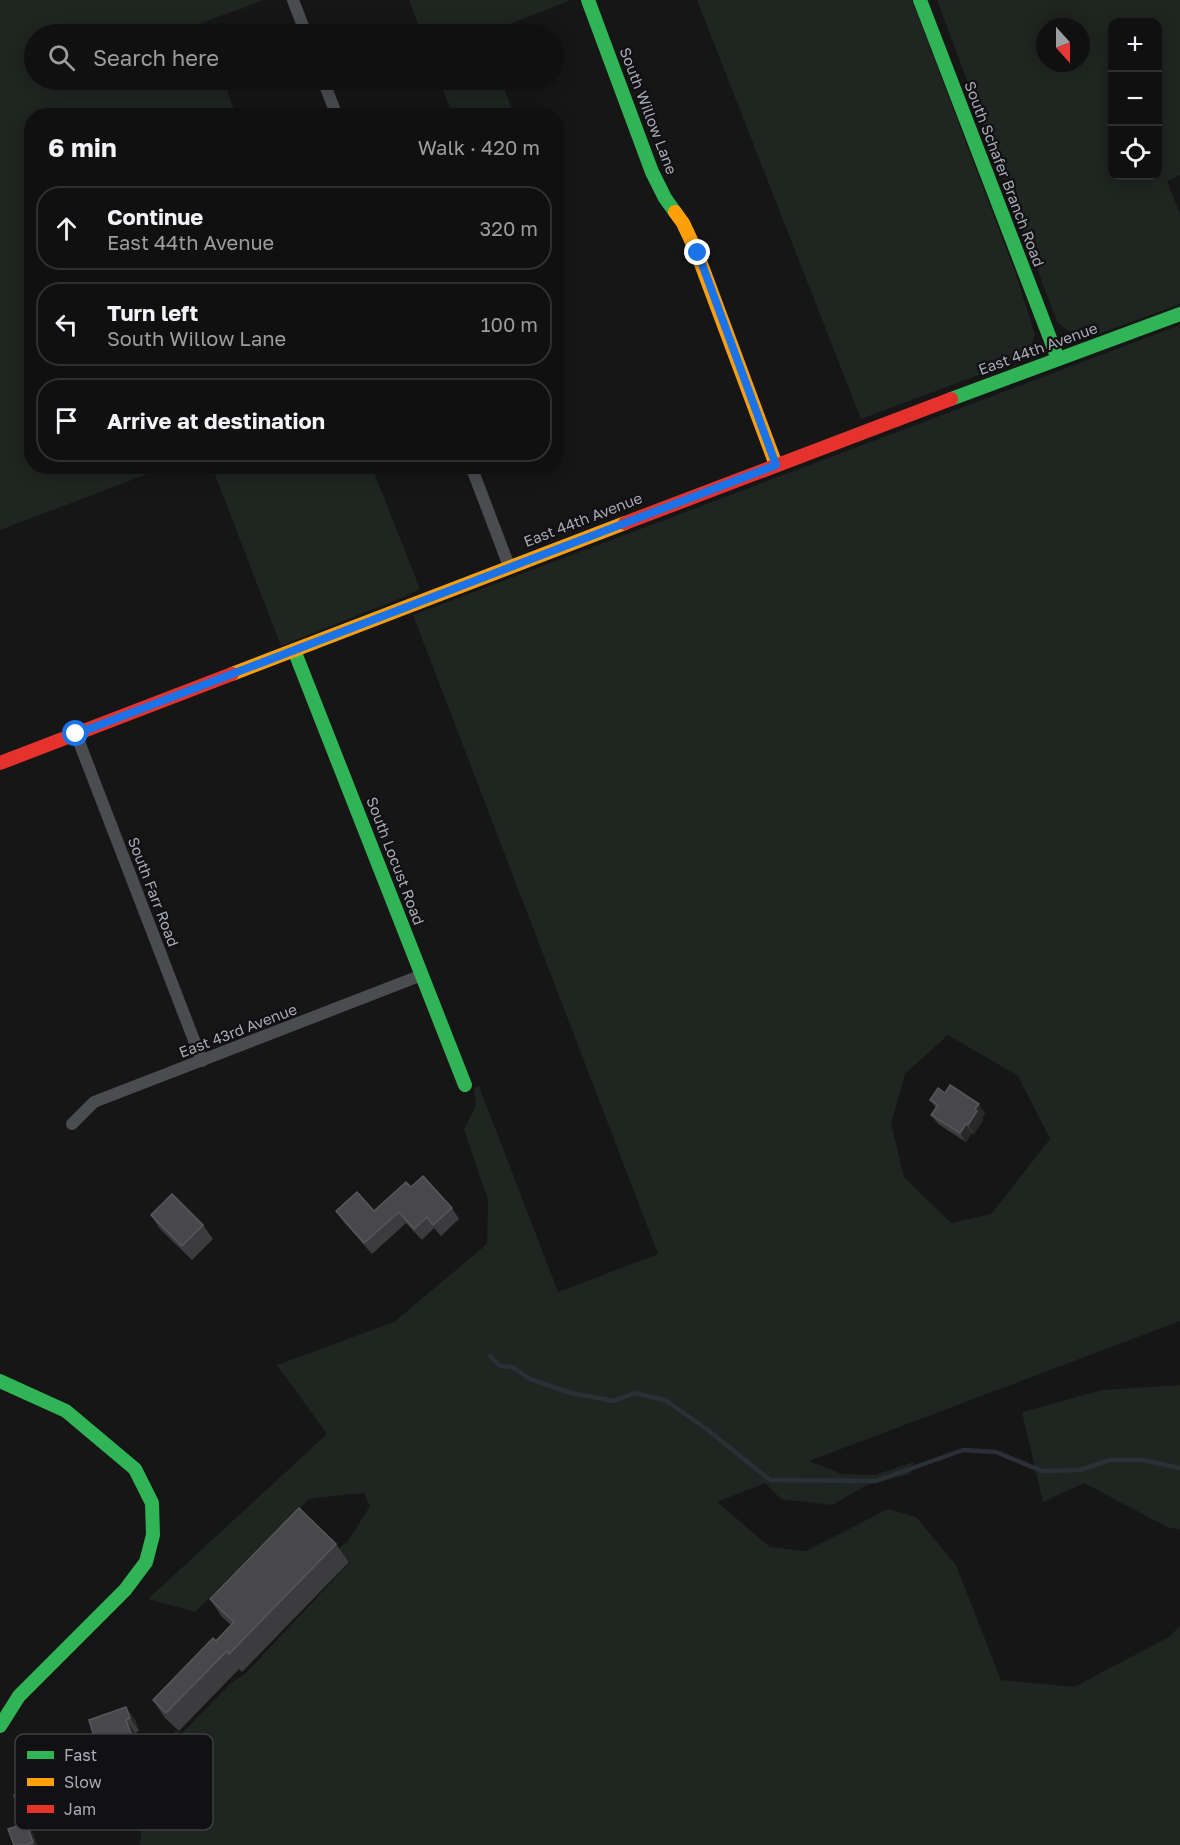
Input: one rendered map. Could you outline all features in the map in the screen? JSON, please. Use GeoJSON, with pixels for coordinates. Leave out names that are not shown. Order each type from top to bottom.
{"type":"FeatureCollection","features":[{"type":"Feature","properties":{"kind":"street"},"geometry":{"type":"LineString","coordinates":[[293,0],[302,24]]}},
{"type":"Feature","properties":{"kind":"street","name":"South Willow Lane"},"geometry":{"type":"LineString","coordinates":[[588,0],[652,172],[698,253],[776,465]]}},
{"type":"Feature","properties":{"kind":"street","name":"South Schafer Branch Road"},"geometry":{"type":"LineString","coordinates":[[920,0],[1058,359]]}},
{"type":"Feature","properties":{"kind":"street"},"geometry":{"type":"LineString","coordinates":[[327,90],[334,108]]}},
{"type":"Feature","properties":{"kind":"street","name":"East 44th Avenue"},"geometry":{"type":"LineString","coordinates":[[0,763],[509,566],[1180,314]]}},
{"type":"Feature","properties":{"kind":"street"},"geometry":{"type":"LineString","coordinates":[[474,474],[509,566]]}},
{"type":"Feature","properties":{"kind":"street","name":"South Locust Road"},"geometry":{"type":"LineString","coordinates":[[294,650],[465,1085]]}},
{"type":"Feature","properties":{"kind":"street","name":"South Farr Road"},"geometry":{"type":"LineString","coordinates":[[76,734],[202,1061]]}},
{"type":"Feature","properties":{"kind":"street","name":"East 43rd Avenue"},"geometry":{"type":"LineString","coordinates":[[72,1124],[94,1102],[422,975]]}},
{"type":"Feature","properties":{"kind":"street"},"geometry":{"type":"LineString","coordinates":[[0,1381],[66,1411],[135,1469],[152,1503],[153,1535],[146,1562],[125,1590],[19,1696],[0,1726]]}},
{"type":"Feature","properties":{"kind":"shaded area"},"geometry":{"type":"Polygon","coordinates":[[[0,0],[264,0],[201,24],[24,24],[24,90],[227,90],[233,108],[24,108],[24,474],[148,474],[0,530],[0,0]]]}},
{"type":"Feature","properties":{"kind":"shaded area"},"geometry":{"type":"Polygon","coordinates":[[[409,0],[571,0],[510,24],[418,24],[409,0]]]}},
{"type":"Feature","properties":{"kind":"shaded area"},"geometry":{"type":"Polygon","coordinates":[[[697,0],[912,0],[1017,277],[1035,335],[1029,350],[1019,360],[861,419],[697,0]]]}},
{"type":"Feature","properties":{"kind":"shaded area"},"geometry":{"type":"Polygon","coordinates":[[[937,0],[1180,0],[1180,175],[1167,181],[1180,214],[1180,304],[1093,336],[1071,333],[1057,322],[937,0]]]}},
{"type":"Feature","properties":{"kind":"shaded area"},"geometry":{"type":"Polygon","coordinates":[[[443,90],[505,90],[511,108],[450,108],[443,90]]]}},
{"type":"Feature","properties":{"kind":"shaded area"},"geometry":{"type":"Polygon","coordinates":[[[1180,325],[1180,1321],[809,1461],[842,1474],[875,1475],[914,1462],[910,1474],[867,1485],[832,1505],[781,1499],[765,1483],[717,1502],[770,1547],[806,1551],[888,1509],[916,1517],[956,1565],[1001,1680],[1074,1687],[1169,1637],[1180,1626],[1180,1845],[140,1845],[141,1830],[213,1830],[213,1734],[181,1734],[231,1683],[245,1674],[350,1562],[338,1549],[348,1541],[370,1506],[364,1493],[308,1500],[195,1612],[148,1599],[327,1434],[277,1365],[394,1322],[487,1244],[488,1200],[464,1130],[476,1105],[474,1088],[479,1086],[558,1292],[658,1254],[413,615],[1180,325]],[[948,1035],[905,1074],[891,1124],[904,1177],[951,1223],[991,1214],[1050,1139],[1018,1076],[948,1035]]]}},
{"type":"Feature","properties":{"kind":"shaded area"},"geometry":{"type":"Polygon","coordinates":[[[215,474],[375,474],[420,589],[281,646],[215,474]]]}},
{"type":"Feature","properties":{"kind":"shaded area"},"geometry":{"type":"Polygon","coordinates":[[[1180,1385],[1180,1529],[1169,1528],[1084,1483],[1043,1502],[1022,1412],[1102,1390],[1180,1385]]]}},
{"type":"Feature","properties":{"kind":"building"},"geometry":{"type":"Polygon","coordinates":[[[950,1085],[979,1104],[968,1125],[966,1124],[960,1133],[931,1115],[938,1105],[930,1100],[938,1088],[945,1093],[950,1085]]]}},
{"type":"Feature","properties":{"kind":"building"},"geometry":{"type":"Polygon","coordinates":[[[423,1176],[452,1208],[433,1225],[427,1217],[414,1229],[399,1212],[364,1243],[336,1211],[357,1192],[374,1211],[406,1182],[411,1187],[423,1176]]]}},
{"type":"Feature","properties":{"kind":"building"},"geometry":{"type":"Polygon","coordinates":[[[172,1194],[203,1225],[182,1246],[151,1215],[172,1194]]]}},
{"type":"Feature","properties":{"kind":"building"},"geometry":{"type":"Polygon","coordinates":[[[299,1508],[336,1544],[229,1654],[227,1651],[166,1713],[153,1700],[213,1638],[216,1641],[234,1622],[210,1599],[299,1508]]]}},
{"type":"Feature","properties":{"kind":"building"},"geometry":{"type":"Polygon","coordinates":[[[126,1707],[130,1718],[126,1720],[131,1734],[93,1734],[89,1720],[126,1707]]]}},
{"type":"Feature","properties":{"kind":"building"},"geometry":{"type":"Polygon","coordinates":[[[15,1827],[15,1830],[29,1830],[33,1842],[26,1845],[14,1845],[8,1829],[15,1827]]]}},
{"type":"Feature","properties":{"kind":"waterway"},"geometry":{"type":"LineString","coordinates":[[490,1356],[500,1366],[512,1367],[530,1379],[571,1393],[614,1401],[634,1393],[665,1400],[708,1430],[770,1480],[876,1481],[963,1450],[996,1452],[1042,1471],[1080,1470],[1110,1460],[1143,1460],[1180,1468]]}},
{"type":"Feature","properties":{"kind":"traffic: fast"},"geometry":{"type":"LineString","coordinates":[[588,0],[652,172],[675,212]]}},
{"type":"Feature","properties":{"kind":"traffic: fast"},"geometry":{"type":"LineString","coordinates":[[920,0],[1058,359]]}},
{"type":"Feature","properties":{"kind":"traffic: fast"},"geometry":{"type":"LineString","coordinates":[[951,399],[1180,314]]}},
{"type":"Feature","properties":{"kind":"traffic: fast"},"geometry":{"type":"LineString","coordinates":[[294,650],[465,1085]]}},
{"type":"Feature","properties":{"kind":"traffic: fast"},"geometry":{"type":"LineString","coordinates":[[0,1381],[66,1411],[135,1469],[152,1503],[153,1535],[146,1562],[125,1590],[19,1696],[0,1726]]}},
{"type":"Feature","properties":{"kind":"traffic: slow"},"geometry":{"type":"LineString","coordinates":[[675,212],[683,223],[697,253],[776,465]]}},
{"type":"Feature","properties":{"kind":"traffic: slow"},"geometry":{"type":"LineString","coordinates":[[232,674],[625,523]]}},
{"type":"Feature","properties":{"kind":"traffic: jam"},"geometry":{"type":"LineString","coordinates":[[625,523],[951,399]]}},
{"type":"Feature","properties":{"kind":"traffic: jam"},"geometry":{"type":"LineString","coordinates":[[0,763],[232,674]]}},
{"type":"Feature","properties":{"kind":"route"},"geometry":{"type":"LineString","coordinates":[[76,734],[776,465],[698,253]]}}]}
